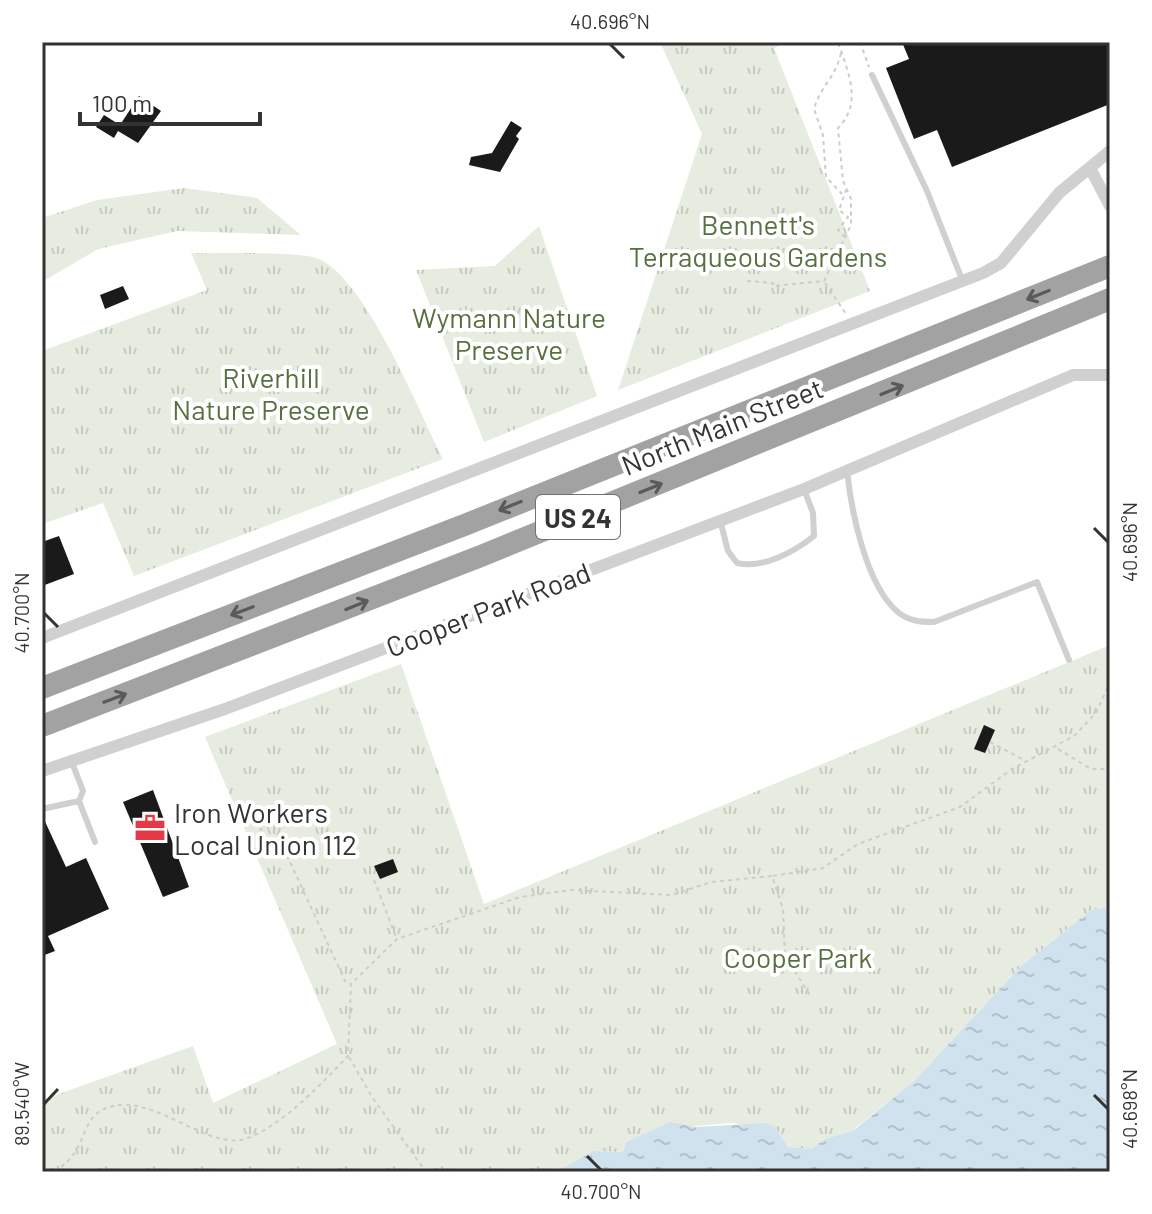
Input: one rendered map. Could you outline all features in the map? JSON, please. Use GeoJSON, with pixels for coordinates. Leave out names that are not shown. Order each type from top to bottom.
{"type":"FeatureCollection","features":[{"type":"Feature","properties":{"kind":"highway","name":"North Main Street"},"geometry":{"type":"LineString","coordinates":[[42,688],[467,524],[1110,266]]}},
{"type":"Feature","properties":{"kind":"highway","name":"North Main Street"},"geometry":{"type":"LineString","coordinates":[[42,726],[481,556],[1110,299]]}},
{"type":"Feature","properties":{"kind":"street"},"geometry":{"type":"LineString","coordinates":[[42,638],[850,323],[963,282],[1001,263],[1059,193],[1110,151]]}},
{"type":"Feature","properties":{"kind":"street"},"geometry":{"type":"LineString","coordinates":[[1090,168],[1110,206]]}},
{"type":"Feature","properties":{"kind":"street","name":"Cooper Park Road"},"geometry":{"type":"LineString","coordinates":[[42,771],[225,709],[804,489],[1073,375],[1110,375]]}},
{"type":"Feature","properties":{"kind":"lane"},"geometry":{"type":"LineString","coordinates":[[872,75],[927,191],[963,282]]}},
{"type":"Feature","properties":{"kind":"lane"},"geometry":{"type":"LineString","coordinates":[[847,470],[850,505],[868,562],[884,597],[900,614],[916,621],[934,622],[1037,582],[1069,660]]}},
{"type":"Feature","properties":{"kind":"lane"},"geometry":{"type":"LineString","coordinates":[[720,520],[728,551],[737,563],[748,566],[766,562],[814,536],[813,513],[804,489]]}},
{"type":"Feature","properties":{"kind":"lane"},"geometry":{"type":"LineString","coordinates":[[71,760],[83,791],[79,801],[95,842]]}},
{"type":"Feature","properties":{"kind":"lane"},"geometry":{"type":"LineString","coordinates":[[42,809],[79,801]]}},
{"type":"Feature","properties":{"kind":"path"},"geometry":{"type":"LineString","coordinates":[[824,281],[851,225],[851,199],[838,128],[851,110],[853,95],[838,42]]}},
{"type":"Feature","properties":{"kind":"path"},"geometry":{"type":"LineString","coordinates":[[860,42],[872,75]]}},
{"type":"Feature","properties":{"kind":"path"},"geometry":{"type":"LineString","coordinates":[[842,52],[836,74],[825,85],[814,109],[823,135],[826,177],[842,194]]}},
{"type":"Feature","properties":{"kind":"path"},"geometry":{"type":"LineString","coordinates":[[846,238],[838,230],[848,217],[840,212],[842,194],[847,189]]}},
{"type":"Feature","properties":{"kind":"path"},"geometry":{"type":"LineString","coordinates":[[747,281],[775,283],[773,286],[824,281]]}},
{"type":"Feature","properties":{"kind":"path"},"geometry":{"type":"LineString","coordinates":[[824,281],[850,323]]}},
{"type":"Feature","properties":{"kind":"path"},"geometry":{"type":"LineString","coordinates":[[426,1172],[372,1097],[348,1056],[351,984],[397,939],[548,890],[672,895],[703,886],[823,868],[858,844],[948,812],[1027,761],[1057,748],[1088,725],[1110,682]]}},
{"type":"Feature","properties":{"kind":"path"},"geometry":{"type":"LineString","coordinates":[[990,742],[1027,761]]}},
{"type":"Feature","properties":{"kind":"path"},"geometry":{"type":"LineString","coordinates":[[1057,748],[1091,769],[1110,769]]}},
{"type":"Feature","properties":{"kind":"path"},"geometry":{"type":"LineString","coordinates":[[259,830],[273,825],[345,981],[351,984]]}},
{"type":"Feature","properties":{"kind":"path"},"geometry":{"type":"LineString","coordinates":[[772,876],[783,909],[785,956],[810,995]]}},
{"type":"Feature","properties":{"kind":"path"},"geometry":{"type":"LineString","coordinates":[[374,880],[397,939]]}},
{"type":"Feature","properties":{"kind":"path"},"geometry":{"type":"LineString","coordinates":[[55,1172],[74,1155],[86,1126],[99,1111],[112,1106],[143,1105],[182,1125],[227,1139],[245,1139],[280,1120],[348,1056]]}},
{"type":"Feature","properties":{"kind":"green space","name":"Bennett's Terraqueous Gardens"},"geometry":{"type":"Polygon","coordinates":[[[660,42],[787,42],[774,48],[870,291],[618,390],[702,134],[660,42]]]}},
{"type":"Feature","properties":{"kind":"green space"},"geometry":{"type":"Polygon","coordinates":[[[184,188],[257,198],[301,235],[177,231],[98,249],[42,282],[42,218],[97,200],[184,188]]]}},
{"type":"Feature","properties":{"kind":"green space","name":"Wymann Nature Preserve"},"geometry":{"type":"Polygon","coordinates":[[[539,226],[597,396],[484,442],[416,270],[495,266],[539,226]]]}},
{"type":"Feature","properties":{"kind":"green space","name":"Riverhill Nature Preserve"},"geometry":{"type":"Polygon","coordinates":[[[191,253],[300,255],[313,257],[332,267],[351,287],[388,345],[443,459],[134,576],[103,503],[42,524],[42,351],[207,290],[191,253]]]}},
{"type":"Feature","properties":{"kind":"green space","name":"Cooper Park"},"geometry":{"type":"Polygon","coordinates":[[[1110,645],[1110,907],[1091,910],[1020,967],[914,1081],[853,1130],[825,1139],[811,1149],[788,1147],[776,1128],[732,1123],[684,1127],[669,1122],[626,1142],[623,1152],[593,1151],[556,1172],[42,1172],[42,1100],[193,1046],[213,1103],[337,1044],[205,737],[401,664],[484,904],[1110,645]]]}},
{"type":"Feature","properties":{"kind":"water"},"geometry":{"type":"Polygon","coordinates":[[[1110,907],[1110,1172],[556,1172],[593,1151],[623,1152],[626,1142],[669,1122],[696,1127],[765,1123],[776,1128],[788,1147],[811,1149],[825,1139],[854,1130],[914,1081],[1020,967],[1091,910],[1110,907]]]}},
{"type":"Feature","properties":{"kind":"building"},"geometry":{"type":"Polygon","coordinates":[[[902,42],[1110,42],[1110,104],[952,167],[937,130],[914,139],[886,68],[909,59],[902,42]]]}},
{"type":"Feature","properties":{"kind":"building"},"geometry":{"type":"Polygon","coordinates":[[[139,96],[161,111],[138,143],[118,131],[114,138],[96,127],[104,115],[120,125],[139,96]]]}},
{"type":"Feature","properties":{"kind":"building"},"geometry":{"type":"Polygon","coordinates":[[[511,121],[522,128],[500,172],[469,165],[471,157],[492,153],[511,121]]]}},
{"type":"Feature","properties":{"kind":"building"},"geometry":{"type":"Polygon","coordinates":[[[123,286],[129,299],[105,309],[100,295],[123,286]]]}},
{"type":"Feature","properties":{"kind":"building"},"geometry":{"type":"Polygon","coordinates":[[[59,536],[74,574],[42,586],[42,542],[59,536]]]}},
{"type":"Feature","properties":{"kind":"building"},"geometry":{"type":"Polygon","coordinates":[[[984,725],[995,730],[985,753],[974,749],[984,725]]]}},
{"type":"Feature","properties":{"kind":"building","name":"Iron Workers Local Union 112"},"geometry":{"type":"Polygon","coordinates":[[[153,790],[189,887],[163,897],[123,802],[153,790]]]}},
{"type":"Feature","properties":{"kind":"building"},"geometry":{"type":"Polygon","coordinates":[[[42,815],[66,867],[86,858],[109,909],[48,936],[55,951],[42,956],[42,815]]]}},
{"type":"Feature","properties":{"kind":"building"},"geometry":{"type":"Polygon","coordinates":[[[393,859],[398,872],[380,879],[374,866],[393,859]]]}},
{"type":"Feature","properties":{"kind":"place","name":"Iron Workers Local Union 112"},"geometry":{"type":"Point","coordinates":[150,828]}}]}
